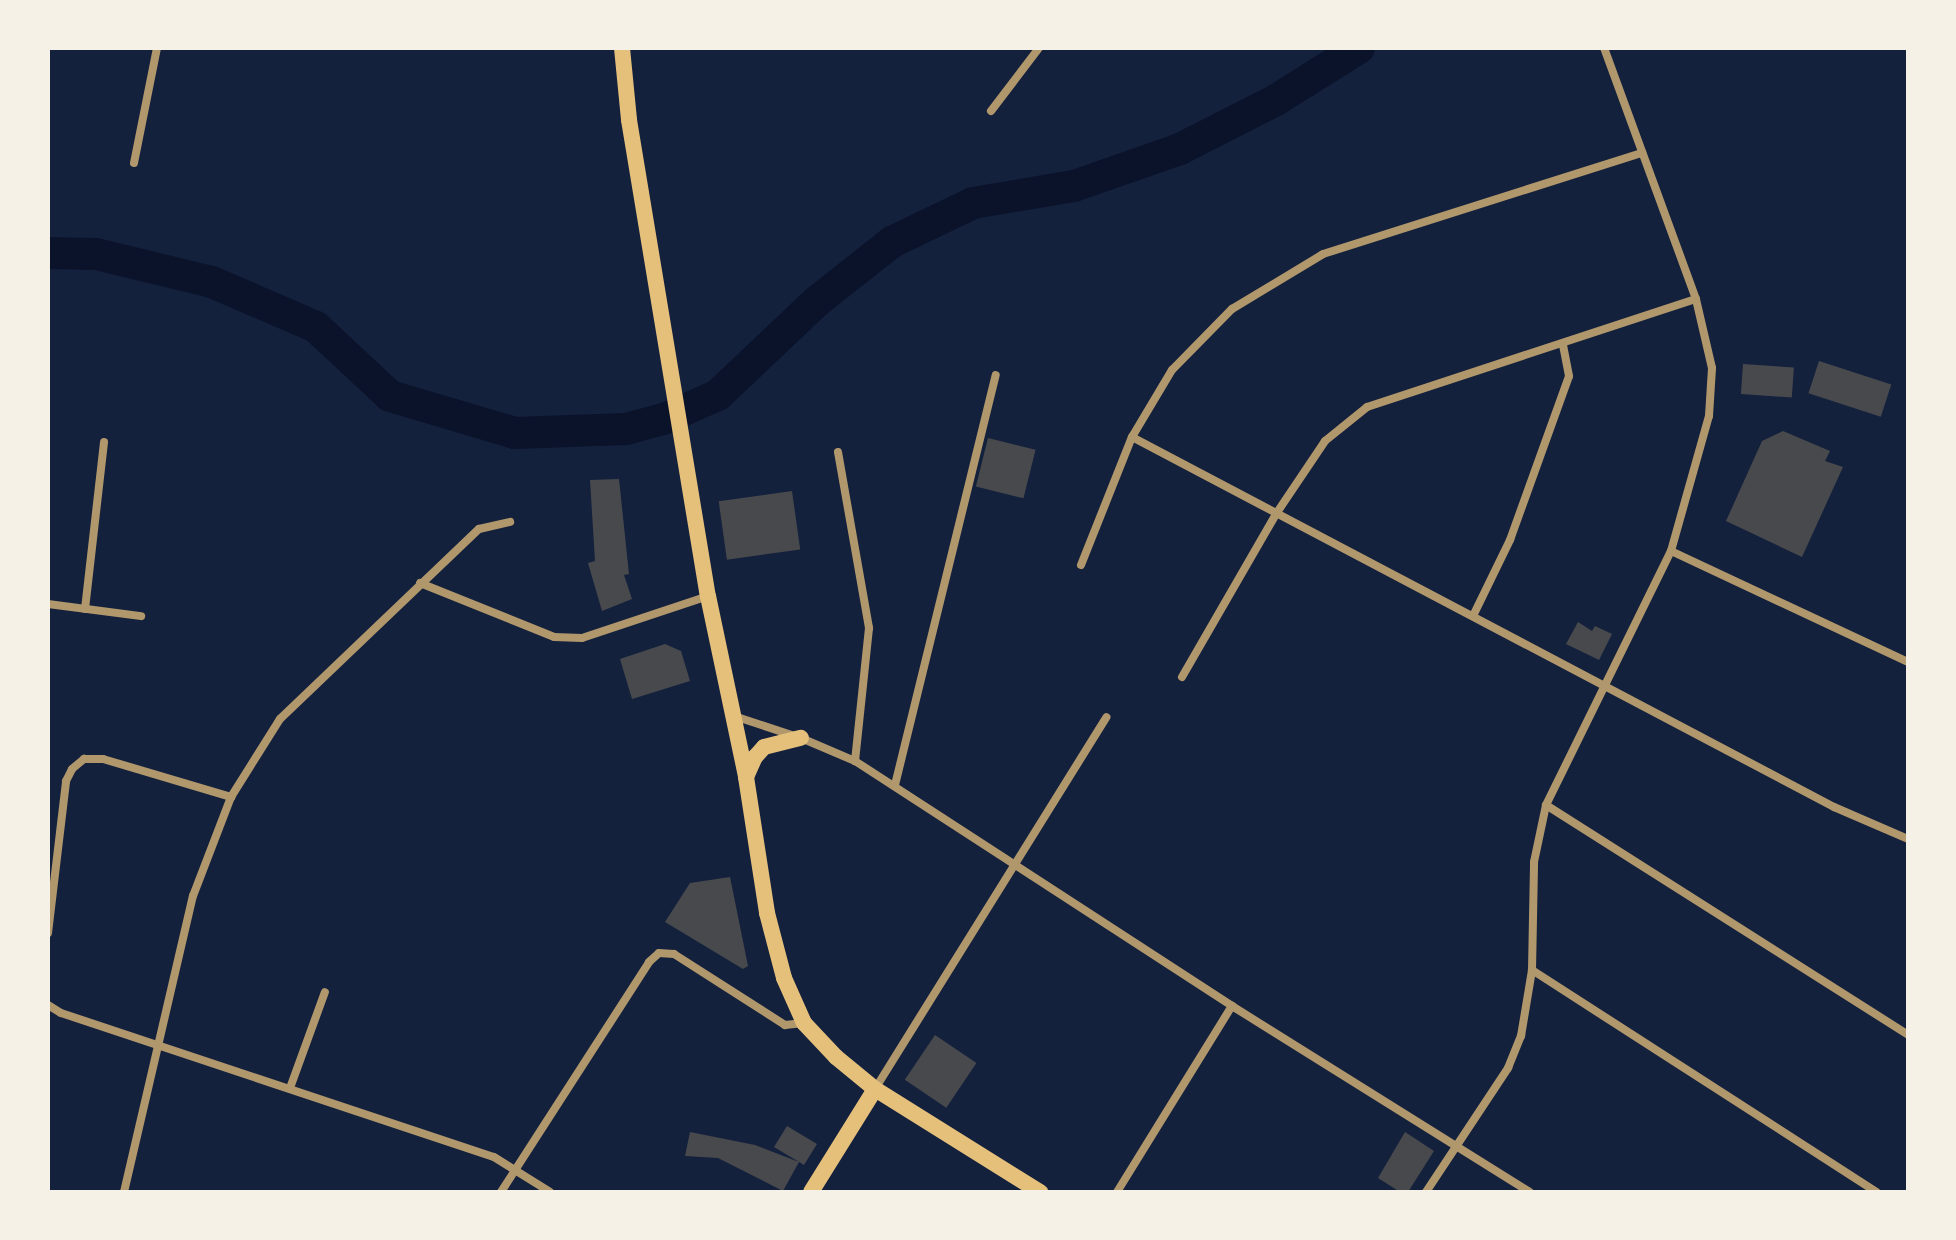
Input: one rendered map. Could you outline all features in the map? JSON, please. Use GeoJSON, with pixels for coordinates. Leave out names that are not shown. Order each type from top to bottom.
{"type":"FeatureCollection","features":[{"type":"Feature","properties":{"kind":"main road"},"geometry":{"type":"LineString","coordinates":[[622,48],[629,120],[708,596],[746,777],[767,913],[784,978],[804,1023],[836,1057],[875,1089],[1040,1192]]}},
{"type":"Feature","properties":{"kind":"main road"},"geometry":{"type":"LineString","coordinates":[[746,777],[755,757],[764,747],[801,738]]}},
{"type":"Feature","properties":{"kind":"main road"},"geometry":{"type":"LineString","coordinates":[[811,1192],[875,1089]]}},
{"type":"Feature","properties":{"kind":"street"},"geometry":{"type":"LineString","coordinates":[[134,163],[157,48]]}},
{"type":"Feature","properties":{"kind":"street"},"geometry":{"type":"LineString","coordinates":[[991,111],[1039,48]]}},
{"type":"Feature","properties":{"kind":"street"},"geometry":{"type":"LineString","coordinates":[[1426,1192],[1508,1068],[1521,1036],[1532,970],[1534,862],[1546,805],[1671,551],[1709,416],[1712,368],[1696,299],[1604,48]]}},
{"type":"Feature","properties":{"kind":"street"},"geometry":{"type":"LineString","coordinates":[[1081,565],[1132,437],[1172,370],[1232,309],[1323,254],[1642,153]]}},
{"type":"Feature","properties":{"kind":"street"},"geometry":{"type":"LineString","coordinates":[[1182,677],[1276,514],[1325,441],[1367,407],[1696,299]]}},
{"type":"Feature","properties":{"kind":"street"},"geometry":{"type":"LineString","coordinates":[[1473,616],[1510,540],[1569,376],[1563,344]]}},
{"type":"Feature","properties":{"kind":"street"},"geometry":{"type":"LineString","coordinates":[[895,785],[996,375]]}},
{"type":"Feature","properties":{"kind":"street"},"geometry":{"type":"LineString","coordinates":[[1132,437],[1834,807],[1908,839]]}},
{"type":"Feature","properties":{"kind":"street"},"geometry":{"type":"LineString","coordinates":[[85,609],[104,442]]}},
{"type":"Feature","properties":{"kind":"street"},"geometry":{"type":"LineString","coordinates":[[838,452],[869,628],[855,761]]}},
{"type":"Feature","properties":{"kind":"street"},"geometry":{"type":"LineString","coordinates":[[124,1192],[193,896],[231,797],[280,719],[479,529],[510,522]]}},
{"type":"Feature","properties":{"kind":"street"},"geometry":{"type":"LineString","coordinates":[[1671,551],[1908,662]]}},
{"type":"Feature","properties":{"kind":"street"},"geometry":{"type":"LineString","coordinates":[[420,583],[554,637],[582,638],[708,596]]}},
{"type":"Feature","properties":{"kind":"street"},"geometry":{"type":"LineString","coordinates":[[48,604],[141,616]]}},
{"type":"Feature","properties":{"kind":"street"},"geometry":{"type":"LineString","coordinates":[[734,716],[801,738],[855,761],[1232,1006],[1530,1192]]}},
{"type":"Feature","properties":{"kind":"street"},"geometry":{"type":"LineString","coordinates":[[875,1089],[1107,717]]}},
{"type":"Feature","properties":{"kind":"street"},"geometry":{"type":"LineString","coordinates":[[48,933],[66,781],[72,769],[84,759],[103,759],[231,797]]}},
{"type":"Feature","properties":{"kind":"street"},"geometry":{"type":"LineString","coordinates":[[1546,805],[1908,1035]]}},
{"type":"Feature","properties":{"kind":"street"},"geometry":{"type":"LineString","coordinates":[[501,1192],[649,962],[659,953],[674,954],[785,1025],[804,1023]]}},
{"type":"Feature","properties":{"kind":"street"},"geometry":{"type":"LineString","coordinates":[[1532,970],[1877,1192]]}},
{"type":"Feature","properties":{"kind":"street"},"geometry":{"type":"LineString","coordinates":[[290,1088],[325,992]]}},
{"type":"Feature","properties":{"kind":"street"},"geometry":{"type":"LineString","coordinates":[[48,1005],[61,1013],[494,1157],[550,1192]]}},
{"type":"Feature","properties":{"kind":"street"},"geometry":{"type":"LineString","coordinates":[[1117,1192],[1232,1006]]}},
{"type":"Feature","properties":{"kind":"building"},"geometry":{"type":"Polygon","coordinates":[[[1819,361],[1891,384],[1881,417],[1808,393],[1819,361]]]}},
{"type":"Feature","properties":{"kind":"building"},"geometry":{"type":"Polygon","coordinates":[[[1743,364],[1794,368],[1792,397],[1741,394],[1743,364]]]}},
{"type":"Feature","properties":{"kind":"building"},"geometry":{"type":"Polygon","coordinates":[[[1783,431],[1830,451],[1825,461],[1843,467],[1802,557],[1726,521],[1762,441],[1783,431]]]}},
{"type":"Feature","properties":{"kind":"building"},"geometry":{"type":"Polygon","coordinates":[[[988,438],[1036,450],[1023,498],[976,487],[988,438]]]}},
{"type":"Feature","properties":{"kind":"building"},"geometry":{"type":"Polygon","coordinates":[[[619,479],[629,574],[624,575],[632,599],[602,611],[588,563],[595,561],[590,480],[619,479]]]}},
{"type":"Feature","properties":{"kind":"building"},"geometry":{"type":"Polygon","coordinates":[[[792,491],[800,549],[727,560],[719,501],[792,491]]]}},
{"type":"Feature","properties":{"kind":"building"},"geometry":{"type":"Polygon","coordinates":[[[1578,622],[1592,631],[1595,626],[1612,634],[1599,660],[1566,644],[1578,622]]]}},
{"type":"Feature","properties":{"kind":"building"},"geometry":{"type":"Polygon","coordinates":[[[665,644],[681,651],[690,681],[632,699],[620,659],[665,644]]]}},
{"type":"Feature","properties":{"kind":"building"},"geometry":{"type":"Polygon","coordinates":[[[730,877],[748,966],[743,969],[665,922],[690,883],[730,877]]]}},
{"type":"Feature","properties":{"kind":"building"},"geometry":{"type":"Polygon","coordinates":[[[935,1035],[976,1063],[946,1108],[905,1080],[935,1035]]]}},
{"type":"Feature","properties":{"kind":"building"},"geometry":{"type":"Polygon","coordinates":[[[787,1126],[817,1144],[804,1165],[774,1147],[787,1126]]]}},
{"type":"Feature","properties":{"kind":"building"},"geometry":{"type":"Polygon","coordinates":[[[690,1132],[755,1145],[799,1162],[783,1191],[718,1158],[685,1156],[690,1132]]]}},
{"type":"Feature","properties":{"kind":"building"},"geometry":{"type":"Polygon","coordinates":[[[1405,1132],[1434,1151],[1408,1192],[1400,1192],[1378,1178],[1405,1132]]]}},
{"type":"Feature","properties":{"kind":"waterway"},"geometry":{"type":"LineString","coordinates":[[48,253],[96,254],[212,282],[316,327],[390,396],[515,433],[626,429],[664,419],[718,395],[816,302],[892,242],[973,203],[1074,186],[1180,149],[1276,100],[1359,48]]}}]}
